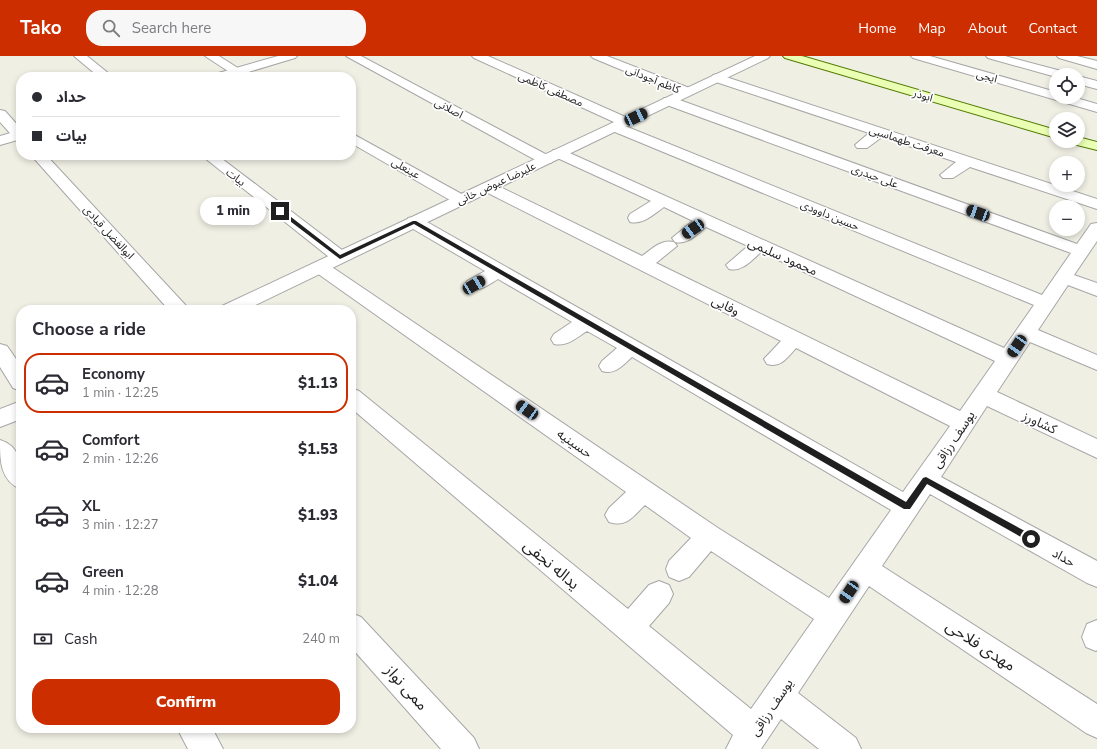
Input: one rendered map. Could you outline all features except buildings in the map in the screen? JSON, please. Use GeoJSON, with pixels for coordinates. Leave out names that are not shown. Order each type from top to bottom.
{"type":"FeatureCollection","features":[{"type":"Feature","properties":{"kind":"main road","name":"ابوذر"},"geometry":{"type":"LineString","coordinates":[[789,56],[1049,132]]}},
{"type":"Feature","properties":{"kind":"main road"},"geometry":{"type":"LineString","coordinates":[[1085,143],[1097,146]]}},
{"type":"Feature","properties":{"kind":"street"},"geometry":{"type":"LineString","coordinates":[[80,56],[101,72]]}},
{"type":"Feature","properties":{"kind":"street"},"geometry":{"type":"LineString","coordinates":[[210,56],[238,72]]}},
{"type":"Feature","properties":{"kind":"street"},"geometry":{"type":"LineString","coordinates":[[247,72],[291,56]]}},
{"type":"Feature","properties":{"kind":"street","name":"اصلانی"},"geometry":{"type":"LineString","coordinates":[[352,56],[552,156]]}},
{"type":"Feature","properties":{"kind":"street","name":"مصطفی کاظمی"},"geometry":{"type":"LineString","coordinates":[[478,56],[620,124]]}},
{"type":"Feature","properties":{"kind":"street","name":"کاظم آجودانی"},"geometry":{"type":"LineString","coordinates":[[597,56],[687,92]]}},
{"type":"Feature","properties":{"kind":"street","name":"علیرضا عیوض خانی"},"geometry":{"type":"LineString","coordinates":[[245,305],[330,262],[764,56]]}},
{"type":"Feature","properties":{"kind":"street","name":"ایجی"},"geometry":{"type":"LineString","coordinates":[[917,56],[1049,94]]}},
{"type":"Feature","properties":{"kind":"street"},"geometry":{"type":"LineString","coordinates":[[992,56],[1049,72]]}},
{"type":"Feature","properties":{"kind":"street"},"geometry":{"type":"LineString","coordinates":[[1063,56],[1097,65]]}},
{"type":"Feature","properties":{"kind":"street","name":"معرفت طهماسبی"},"geometry":{"type":"LineString","coordinates":[[717,78],[1097,204]]}},
{"type":"Feature","properties":{"kind":"street"},"geometry":{"type":"LineString","coordinates":[[1085,82],[1097,85]]}},
{"type":"Feature","properties":{"kind":"street","name":"علی حیدری"},"geometry":{"type":"LineString","coordinates":[[669,101],[1081,251]]}},
{"type":"Feature","properties":{"kind":"street"},"geometry":{"type":"LineString","coordinates":[[1083,104],[1097,108]]}},
{"type":"Feature","properties":{"kind":"street"},"geometry":{"type":"LineString","coordinates":[[0,114],[16,131]]}},
{"type":"Feature","properties":{"kind":"street","name":"حسین داوودی"},"geometry":{"type":"LineString","coordinates":[[620,124],[1045,303]]}},
{"type":"Feature","properties":{"kind":"street"},"geometry":{"type":"LineString","coordinates":[[862,145],[880,132]]}},
{"type":"Feature","properties":{"kind":"street"},"geometry":{"type":"LineString","coordinates":[[0,140],[16,136]]}},
{"type":"Feature","properties":{"kind":"street","name":"عینعلی"},"geometry":{"type":"LineString","coordinates":[[356,140],[461,200]]}},
{"type":"Feature","properties":{"kind":"street","name":"محمود سلیمی"},"geometry":{"type":"LineString","coordinates":[[552,156],[663,201],[1008,358]]}},
{"type":"Feature","properties":{"kind":"street","name":"ابوالفضل قبادی"},"geometry":{"type":"LineString","coordinates":[[43,160],[175,305]]}},
{"type":"Feature","properties":{"kind":"street","name":"بیات"},"geometry":{"type":"LineString","coordinates":[[214,160],[330,262]]}},
{"type":"Feature","properties":{"kind":"street"},"geometry":{"type":"LineString","coordinates":[[948,175],[968,161]]}},
{"type":"Feature","properties":{"kind":"street","name":"وفایی"},"geometry":{"type":"LineString","coordinates":[[488,187],[964,423]]}},
{"type":"Feature","properties":{"kind":"street"},"geometry":{"type":"LineString","coordinates":[[636,218],[663,201]]}},
{"type":"Feature","properties":{"kind":"street"},"geometry":{"type":"LineString","coordinates":[[642,264],[705,220]]}},
{"type":"Feature","properties":{"kind":"street"},"geometry":{"type":"LineString","coordinates":[[414,222],[907,507]]}},
{"type":"Feature","properties":{"kind":"street","name":"یوسف رزاقی"},"geometry":{"type":"LineString","coordinates":[[748,740],[1097,228]]}},
{"type":"Feature","properties":{"kind":"street"},"geometry":{"type":"LineString","coordinates":[[735,264],[760,245]]}},
{"type":"Feature","properties":{"kind":"street","name":"حسینیه"},"geometry":{"type":"LineString","coordinates":[[330,262],[644,491],[709,536],[833,616]]}},
{"type":"Feature","properties":{"kind":"street"},"geometry":{"type":"LineString","coordinates":[[474,285],[498,271]]}},
{"type":"Feature","properties":{"kind":"street"},"geometry":{"type":"LineString","coordinates":[[1063,277],[1097,290]]}},
{"type":"Feature","properties":{"kind":"street"},"geometry":{"type":"LineString","coordinates":[[561,339],[586,322]]}},
{"type":"Feature","properties":{"kind":"street"},"geometry":{"type":"LineString","coordinates":[[1026,333],[1097,363]]}},
{"type":"Feature","properties":{"kind":"street"},"geometry":{"type":"LineString","coordinates":[[774,359],[794,339]]}},
{"type":"Feature","properties":{"kind":"street"},"geometry":{"type":"LineString","coordinates":[[608,366],[630,348]]}},
{"type":"Feature","properties":{"kind":"street"},"geometry":{"type":"LineString","coordinates":[[0,351],[16,375]]}},
{"type":"Feature","properties":{"kind":"street","name":"کشاورز"},"geometry":{"type":"LineString","coordinates":[[983,395],[1097,449]]}},
{"type":"Feature","properties":{"kind":"street","name":"یداله نجفی"},"geometry":{"type":"LineString","coordinates":[[356,400],[629,628],[748,740]]}},
{"type":"Feature","properties":{"kind":"street"},"geometry":{"type":"LineString","coordinates":[[0,419],[16,411]]}},
{"type":"Feature","properties":{"kind":"street"},"geometry":{"type":"LineString","coordinates":[[0,449],[16,472]]}},
{"type":"Feature","properties":{"kind":"street","name":"حداد"},"geometry":{"type":"LineString","coordinates":[[926,480],[1097,576]]}},
{"type":"Feature","properties":{"kind":"street"},"geometry":{"type":"LineString","coordinates":[[618,515],[644,491]]}},
{"type":"Feature","properties":{"kind":"street"},"geometry":{"type":"LineString","coordinates":[[679,568],[709,536]]}},
{"type":"Feature","properties":{"kind":"street","name":"مهدی فلاحی"},"geometry":{"type":"LineString","coordinates":[[865,568],[1097,722]]}},
{"type":"Feature","properties":{"kind":"street"},"geometry":{"type":"LineString","coordinates":[[629,628],[659,594]]}},
{"type":"Feature","properties":{"kind":"street","name":"ممی نواز"},"geometry":{"type":"LineString","coordinates":[[356,631],[463,749]]}},
{"type":"Feature","properties":{"kind":"street"},"geometry":{"type":"LineString","coordinates":[[778,697],[845,749]]}},
{"type":"Feature","properties":{"kind":"street"},"geometry":{"type":"LineString","coordinates":[[196,733],[207,749]]}},
{"type":"Feature","properties":{"kind":"route"},"geometry":{"type":"LineString","coordinates":[[280,211],[340,257],[414,222],[907,507],[926,480],[1031,539]]}}]}
